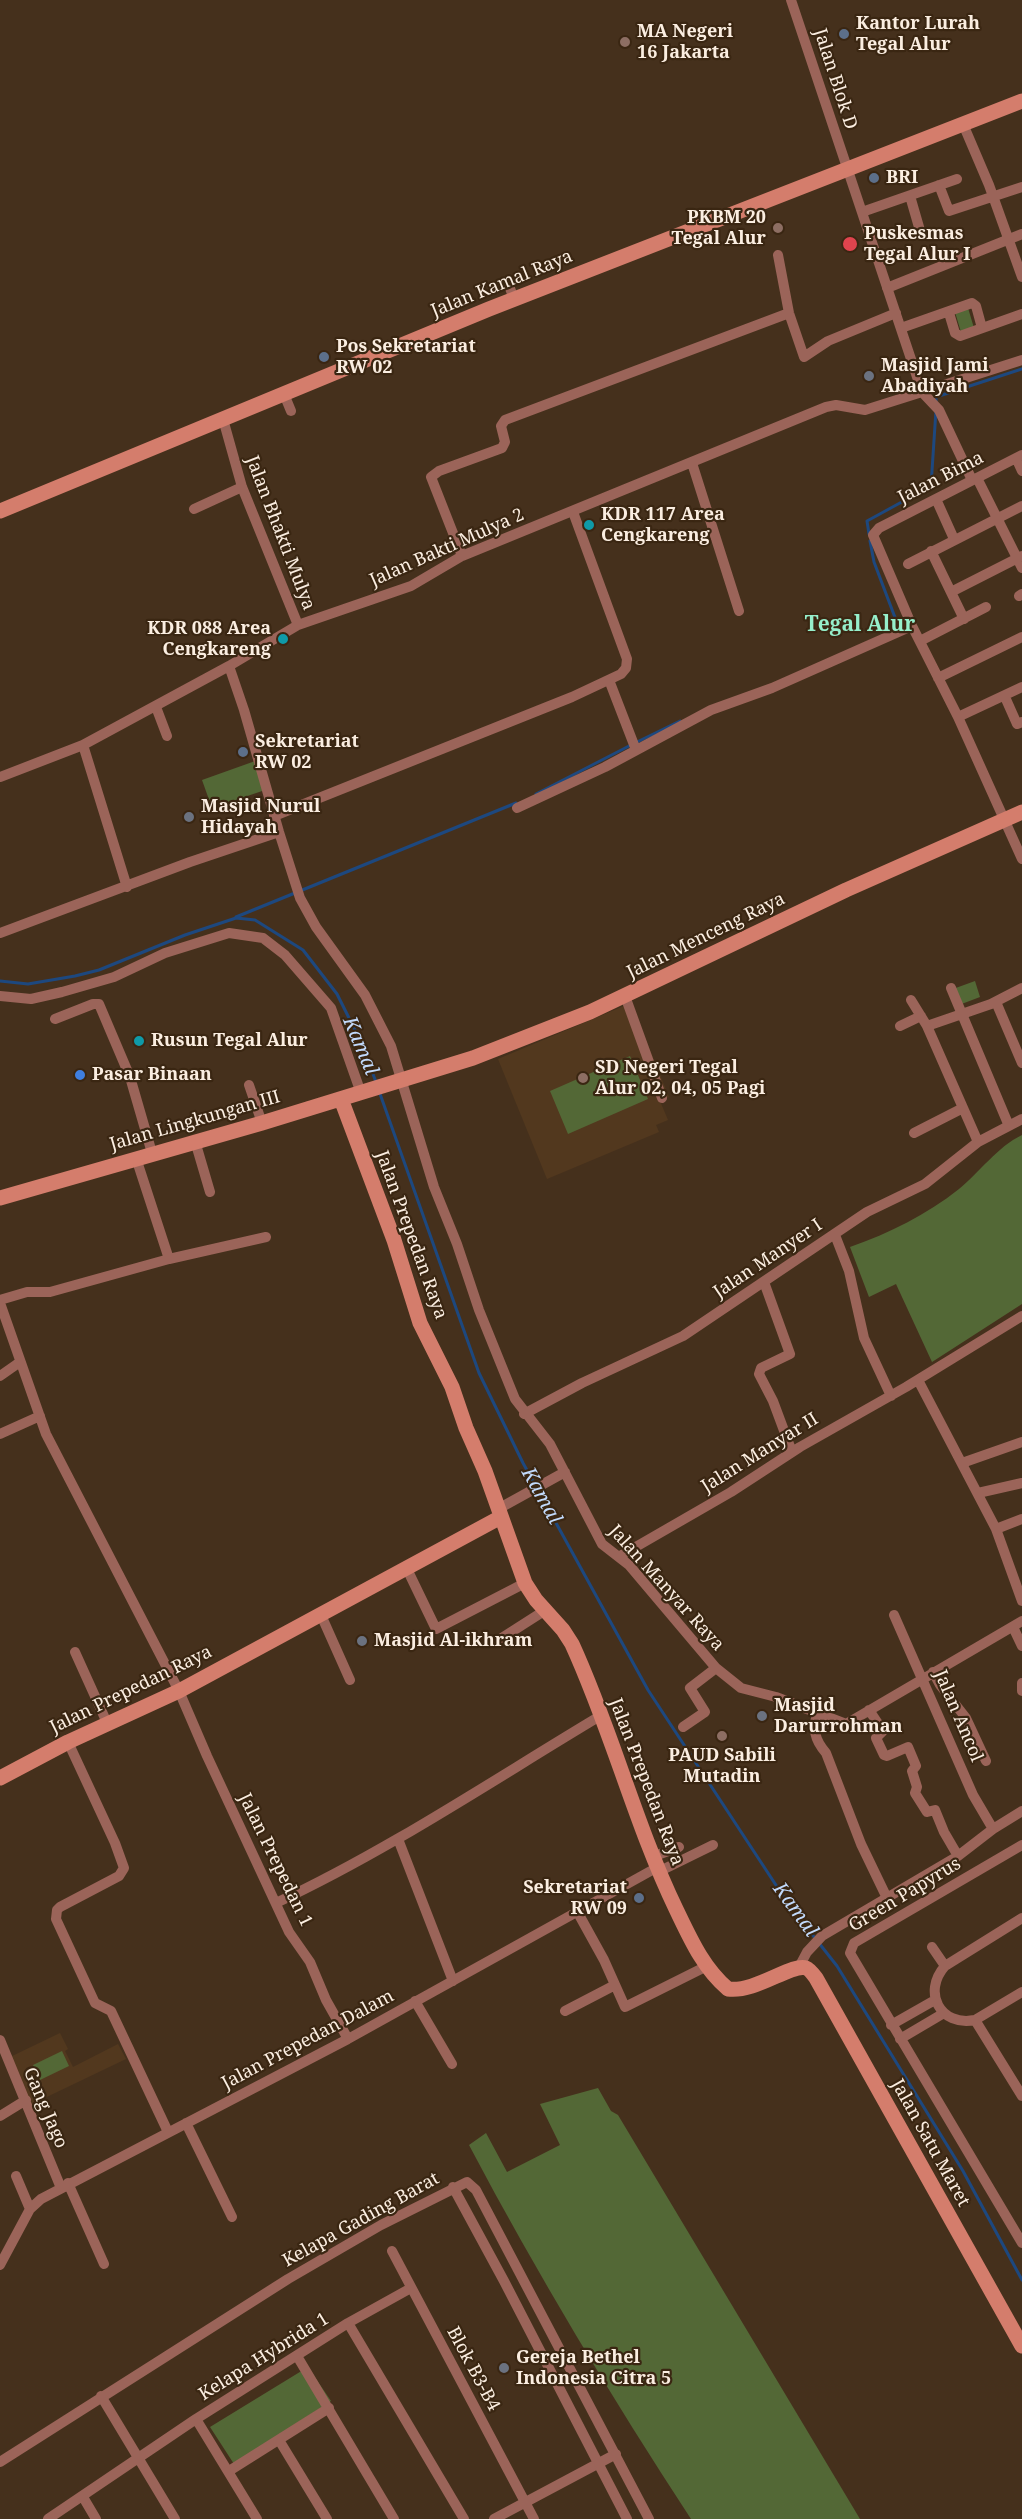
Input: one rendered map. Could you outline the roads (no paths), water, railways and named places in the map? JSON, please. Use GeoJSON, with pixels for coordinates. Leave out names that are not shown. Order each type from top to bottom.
{"type":"FeatureCollection","features":[{"type":"Feature","properties":{"kind":"street","name":"Jalan Blok D"},"geometry":{"type":"LineString","coordinates":[[791,0],[922,392]]}},
{"type":"Feature","properties":{"kind":"street","name":"Jalan Kamal Raya"},"geometry":{"type":"LineString","coordinates":[[0,511],[514,299],[1022,101]]}},
{"type":"Feature","properties":{"kind":"street"},"geometry":{"type":"LineString","coordinates":[[963,124],[1022,276]]}},
{"type":"Feature","properties":{"kind":"street"},"geometry":{"type":"LineString","coordinates":[[862,212],[957,179]]}},
{"type":"Feature","properties":{"kind":"street"},"geometry":{"type":"LineString","coordinates":[[939,185],[949,211],[1022,187]]}},
{"type":"Feature","properties":{"kind":"street"},"geometry":{"type":"LineString","coordinates":[[910,196],[921,234]]}},
{"type":"Feature","properties":{"kind":"street"},"geometry":{"type":"LineString","coordinates":[[887,288],[1022,234]]}},
{"type":"Feature","properties":{"kind":"street"},"geometry":{"type":"LineString","coordinates":[[778,255],[789,313],[804,357],[828,341],[896,313]]}},
{"type":"Feature","properties":{"kind":"street"},"geometry":{"type":"LineString","coordinates":[[508,283],[514,299]]}},
{"type":"Feature","properties":{"kind":"street"},"geometry":{"type":"LineString","coordinates":[[901,328],[974,304],[982,328]]}},
{"type":"Feature","properties":{"kind":"street"},"geometry":{"type":"LineString","coordinates":[[462,556],[431,477],[439,471],[502,448],[505,442],[501,426],[505,420],[789,313]]}},
{"type":"Feature","properties":{"kind":"street"},"geometry":{"type":"LineString","coordinates":[[949,313],[957,335],[1022,314]]}},
{"type":"Feature","properties":{"kind":"street","name":"Jalan Bakti Mulya 2"},"geometry":{"type":"LineString","coordinates":[[0,777],[83,745],[156,707],[298,625],[411,586],[462,556],[826,407],[836,405],[865,410],[1022,360]]}},
{"type":"Feature","properties":{"kind":"street"},"geometry":{"type":"LineString","coordinates":[[922,392],[936,406],[1020,561],[951,592]]}},
{"type":"Feature","properties":{"kind":"street"},"geometry":{"type":"LineString","coordinates":[[284,394],[291,411]]}},
{"type":"Feature","properties":{"kind":"street","name":"Jalan Bhakti Mulya"},"geometry":{"type":"LineString","coordinates":[[223,419],[242,487],[298,625]]}},
{"type":"Feature","properties":{"kind":"street"},"geometry":{"type":"LineString","coordinates":[[1019,456],[1022,471]]}},
{"type":"Feature","properties":{"kind":"street","name":"Jalan Bima"},"geometry":{"type":"LineString","coordinates":[[912,626],[874,539],[875,531],[1019,456]]}},
{"type":"Feature","properties":{"kind":"street"},"geometry":{"type":"LineString","coordinates":[[692,463],[739,611]]}},
{"type":"Feature","properties":{"kind":"street"},"geometry":{"type":"LineString","coordinates":[[194,509],[242,487]]}},
{"type":"Feature","properties":{"kind":"street"},"geometry":{"type":"LineString","coordinates":[[936,499],[954,539]]}},
{"type":"Feature","properties":{"kind":"street"},"geometry":{"type":"LineString","coordinates":[[908,564],[1022,506]]}},
{"type":"Feature","properties":{"kind":"street"},"geometry":{"type":"LineString","coordinates":[[274,816],[624,672],[627,659],[573,512]]}},
{"type":"Feature","properties":{"kind":"street"},"geometry":{"type":"LineString","coordinates":[[931,551],[964,619]]}},
{"type":"Feature","properties":{"kind":"street"},"geometry":{"type":"LineString","coordinates":[[920,641],[986,607]]}},
{"type":"Feature","properties":{"kind":"street"},"geometry":{"type":"LineString","coordinates":[[517,808],[635,746],[711,710],[772,688],[912,626],[958,717],[1022,859]]}},
{"type":"Feature","properties":{"kind":"street"},"geometry":{"type":"LineString","coordinates":[[938,678],[1022,637]]}},
{"type":"Feature","properties":{"kind":"street"},"geometry":{"type":"LineString","coordinates":[[229,666],[300,898],[316,927],[365,995],[380,1021],[395,1083]]}},
{"type":"Feature","properties":{"kind":"street"},"geometry":{"type":"LineString","coordinates":[[609,680],[635,746]]}},
{"type":"Feature","properties":{"kind":"street"},"geometry":{"type":"LineString","coordinates":[[958,717],[1005,697],[1022,687]]}},
{"type":"Feature","properties":{"kind":"street"},"geometry":{"type":"LineString","coordinates":[[1005,697],[1019,723],[1022,736]]}},
{"type":"Feature","properties":{"kind":"street"},"geometry":{"type":"LineString","coordinates":[[156,707],[167,736]]}},
{"type":"Feature","properties":{"kind":"street"},"geometry":{"type":"LineString","coordinates":[[83,745],[127,887]]}},
{"type":"Feature","properties":{"kind":"street","name":"Jalan Menceng Raya"},"geometry":{"type":"LineString","coordinates":[[395,1083],[473,1058],[626,996],[846,890],[1022,812]]}},
{"type":"Feature","properties":{"kind":"street"},"geometry":{"type":"LineString","coordinates":[[0,933],[279,832]]}},
{"type":"Feature","properties":{"kind":"street"},"geometry":{"type":"LineString","coordinates":[[0,996],[31,999],[62,992],[114,976],[165,953],[211,938],[229,933],[252,935],[262,938],[285,955],[332,1008],[364,1091]]}},
{"type":"Feature","properties":{"kind":"street"},"geometry":{"type":"LineString","coordinates":[[951,988],[1009,1126]]}},
{"type":"Feature","properties":{"kind":"street"},"geometry":{"type":"LineString","coordinates":[[900,1026],[962,1015],[996,1002],[1022,988]]}},
{"type":"Feature","properties":{"kind":"street"},"geometry":{"type":"LineString","coordinates":[[626,996],[662,1098]]}},
{"type":"Feature","properties":{"kind":"street"},"geometry":{"type":"LineString","coordinates":[[911,1000],[924,1021],[978,1142]]}},
{"type":"Feature","properties":{"kind":"street"},"geometry":{"type":"LineString","coordinates":[[996,1002],[1022,1063]]}},
{"type":"Feature","properties":{"kind":"street"},"geometry":{"type":"LineString","coordinates":[[55,1019],[93,1004],[100,1005],[132,1083],[152,1153]]}},
{"type":"Feature","properties":{"kind":"street","name":"Jalan Lingkungan III"},"geometry":{"type":"LineString","coordinates":[[0,1198],[395,1083]]}},
{"type":"Feature","properties":{"kind":"street","name":"Jalan Manyar Raya"},"geometry":{"type":"LineString","coordinates":[[395,1083],[479,1310],[507,1381],[524,1414],[550,1444],[602,1544],[620,1556],[716,1668],[741,1688],[817,1712],[846,1724],[1018,1624]]}},
{"type":"Feature","properties":{"kind":"street"},"geometry":{"type":"LineString","coordinates":[[249,1085],[262,1123]]}},
{"type":"Feature","properties":{"kind":"street","name":"Jalan Prepedan Raya"},"geometry":{"type":"LineString","coordinates":[[341,1099],[394,1240],[420,1323],[452,1387],[525,1583],[544,1611],[563,1630],[572,1644],[656,1866],[706,1966],[728,1989],[740,1991],[799,1967]]}},
{"type":"Feature","properties":{"kind":"street"},"geometry":{"type":"LineString","coordinates":[[914,1133],[963,1108]]}},
{"type":"Feature","properties":{"kind":"street","name":"Jalan Manyer I"},"geometry":{"type":"LineString","coordinates":[[524,1414],[582,1383],[683,1336],[867,1212],[925,1184],[978,1142],[1022,1119]]}},
{"type":"Feature","properties":{"kind":"street"},"geometry":{"type":"LineString","coordinates":[[195,1141],[210,1192]]}},
{"type":"Feature","properties":{"kind":"street"},"geometry":{"type":"LineString","coordinates":[[136,1158],[169,1259]]}},
{"type":"Feature","properties":{"kind":"street"},"geometry":{"type":"LineString","coordinates":[[835,1235],[849,1271],[864,1338],[891,1396]]}},
{"type":"Feature","properties":{"kind":"street"},"geometry":{"type":"LineString","coordinates":[[0,1301],[27,1292],[50,1292],[169,1259],[266,1237]]}},
{"type":"Feature","properties":{"kind":"street"},"geometry":{"type":"LineString","coordinates":[[764,1282],[790,1354],[761,1368],[759,1374],[773,1401],[792,1452]]}},
{"type":"Feature","properties":{"kind":"street","name":"Jalan Prepedan 1"},"geometry":{"type":"LineString","coordinates":[[0,1301],[46,1434],[179,1691],[289,1932],[310,1962],[326,2000],[348,2039]]}},
{"type":"Feature","properties":{"kind":"street"},"geometry":{"type":"LineString","coordinates":[[1022,1316],[918,1380],[996,1529],[1022,1601]]}},
{"type":"Feature","properties":{"kind":"street"},"geometry":{"type":"LineString","coordinates":[[0,1376],[20,1362]]}},
{"type":"Feature","properties":{"kind":"street","name":"Jalan Manyar II"},"geometry":{"type":"LineString","coordinates":[[620,1556],[731,1492],[792,1452],[918,1380]]}},
{"type":"Feature","properties":{"kind":"street"},"geometry":{"type":"LineString","coordinates":[[0,1434],[40,1416]]}},
{"type":"Feature","properties":{"kind":"street"},"geometry":{"type":"LineString","coordinates":[[962,1463],[1022,1442]]}},
{"type":"Feature","properties":{"kind":"street"},"geometry":{"type":"LineString","coordinates":[[499,1513],[519,1498],[565,1472]]}},
{"type":"Feature","properties":{"kind":"street"},"geometry":{"type":"LineString","coordinates":[[978,1493],[1022,1483]]}},
{"type":"Feature","properties":{"kind":"street","name":"Jalan Prepedan Raya"},"geometry":{"type":"LineString","coordinates":[[0,1778],[68,1742],[179,1691],[407,1569],[499,1513]]}},
{"type":"Feature","properties":{"kind":"street"},"geometry":{"type":"LineString","coordinates":[[996,1529],[1022,1520]]}},
{"type":"Feature","properties":{"kind":"street"},"geometry":{"type":"LineString","coordinates":[[407,1569],[436,1629],[525,1583]]}},
{"type":"Feature","properties":{"kind":"street"},"geometry":{"type":"LineString","coordinates":[[494,1642],[544,1611]]}},
{"type":"Feature","properties":{"kind":"street"},"geometry":{"type":"LineString","coordinates":[[321,1615],[350,1680]]}},
{"type":"Feature","properties":{"kind":"street","name":"Jalan Ancol"},"geometry":{"type":"LineString","coordinates":[[894,1615],[928,1675],[973,1795],[993,1829]]}},
{"type":"Feature","properties":{"kind":"street"},"geometry":{"type":"LineString","coordinates":[[1018,1624],[1022,1646]]}},
{"type":"Feature","properties":{"kind":"street"},"geometry":{"type":"LineString","coordinates":[[75,1652],[108,1725]]}},
{"type":"Feature","properties":{"kind":"street"},"geometry":{"type":"LineString","coordinates":[[683,1727],[705,1712],[690,1688],[716,1668]]}},
{"type":"Feature","properties":{"kind":"street"},"geometry":{"type":"LineString","coordinates":[[928,1675],[940,1685],[966,1718],[986,1761]]}},
{"type":"Feature","properties":{"kind":"street"},"geometry":{"type":"LineString","coordinates":[[1022,1683],[1022,1691]]}},
{"type":"Feature","properties":{"kind":"street"},"geometry":{"type":"LineString","coordinates":[[869,1710],[883,1731],[876,1739],[884,1755],[908,1748],[916,1766],[912,1771],[917,1786],[915,1792],[927,1812],[935,1810],[958,1856]]}},
{"type":"Feature","properties":{"kind":"street"},"geometry":{"type":"LineString","coordinates":[[817,1712],[814,1730],[816,1741],[826,1753],[861,1844],[887,1898]]}},
{"type":"Feature","properties":{"kind":"street"},"geometry":{"type":"LineString","coordinates":[[276,1903],[328,1878],[398,1839],[600,1716]]}},
{"type":"Feature","properties":{"kind":"street"},"geometry":{"type":"LineString","coordinates":[[68,1742],[115,1843],[124,1868],[121,1875],[57,1910],[56,1918],[95,2003],[111,2011],[168,2132]]}},
{"type":"Feature","properties":{"kind":"street"},"geometry":{"type":"LineString","coordinates":[[799,1967],[807,1952],[822,1936],[958,1856],[993,1829],[1022,1812]]}},
{"type":"Feature","properties":{"kind":"street"},"geometry":{"type":"LineString","coordinates":[[398,1839],[453,1981]]}},
{"type":"Feature","properties":{"kind":"street"},"geometry":{"type":"LineString","coordinates":[[656,1866],[713,1845]]}},
{"type":"Feature","properties":{"kind":"street","name":"Green Papyrus"},"geometry":{"type":"LineString","coordinates":[[1022,1845],[852,1944],[850,1950],[852,1958],[891,2025],[1022,2243]]}},
{"type":"Feature","properties":{"kind":"street"},"geometry":{"type":"LineString","coordinates":[[656,1866],[679,1847]]}},
{"type":"Feature","properties":{"kind":"street","name":"Jalan Prepedan Dalam"},"geometry":{"type":"LineString","coordinates":[[0,2265],[30,2209],[41,2199],[348,2039],[578,1913],[656,1866]]}},
{"type":"Feature","properties":{"kind":"street"},"geometry":{"type":"LineString","coordinates":[[578,1913],[625,2007],[706,1966]]}},
{"type":"Feature","properties":{"kind":"street"},"geometry":{"type":"LineString","coordinates":[[1022,1918],[945,1966],[935,1982],[936,2000],[944,2013],[958,2021],[975,2020],[1022,1992]]}},
{"type":"Feature","properties":{"kind":"street"},"geometry":{"type":"LineString","coordinates":[[932,1947],[945,1966]]}},
{"type":"Feature","properties":{"kind":"street","name":"Jalan Satu Maret"},"geometry":{"type":"LineString","coordinates":[[799,1967],[807,1968],[816,1978],[1022,2346]]}},
{"type":"Feature","properties":{"kind":"street"},"geometry":{"type":"LineString","coordinates":[[565,2011],[615,1985]]}},
{"type":"Feature","properties":{"kind":"street"},"geometry":{"type":"LineString","coordinates":[[891,2025],[936,2000]]}},
{"type":"Feature","properties":{"kind":"street"},"geometry":{"type":"LineString","coordinates":[[416,2001],[452,2064]]}},
{"type":"Feature","properties":{"kind":"street"},"geometry":{"type":"LineString","coordinates":[[900,2039],[944,2013]]}},
{"type":"Feature","properties":{"kind":"street"},"geometry":{"type":"LineString","coordinates":[[975,2020],[1022,2096]]}},
{"type":"Feature","properties":{"kind":"street","name":"Gang Jago"},"geometry":{"type":"LineString","coordinates":[[0,2040],[10,2069],[26,2100],[40,2140],[104,2264]]}},
{"type":"Feature","properties":{"kind":"street"},"geometry":{"type":"LineString","coordinates":[[1011,2078],[1022,2071]]}},
{"type":"Feature","properties":{"kind":"street"},"geometry":{"type":"LineString","coordinates":[[0,2116],[26,2100]]}},
{"type":"Feature","properties":{"kind":"street"},"geometry":{"type":"LineString","coordinates":[[186,2123],[232,2217]]}},
{"type":"Feature","properties":{"kind":"street"},"geometry":{"type":"LineString","coordinates":[[16,2176],[30,2209]]}},
{"type":"Feature","properties":{"kind":"street"},"geometry":{"type":"LineString","coordinates":[[453,2187],[467,2182],[476,2190],[649,2519]]}},
{"type":"Feature","properties":{"kind":"street","name":"Kelapa Gading Barat"},"geometry":{"type":"LineString","coordinates":[[0,2462],[288,2279],[381,2225],[453,2187],[627,2519]]}},
{"type":"Feature","properties":{"kind":"street","name":"Blok B3-B4"},"geometry":{"type":"LineString","coordinates":[[392,2251],[534,2519]]}},
{"type":"Feature","properties":{"kind":"street","name":"Kelapa Hybrida 1"},"geometry":{"type":"LineString","coordinates":[[48,2519],[196,2419],[348,2323],[411,2288]]}},
{"type":"Feature","properties":{"kind":"street"},"geometry":{"type":"LineString","coordinates":[[348,2323],[464,2519]]}},
{"type":"Feature","properties":{"kind":"street"},"geometry":{"type":"LineString","coordinates":[[297,2356],[394,2519]]}},
{"type":"Feature","properties":{"kind":"street"},"geometry":{"type":"LineString","coordinates":[[101,2396],[176,2519]]}},
{"type":"Feature","properties":{"kind":"street"},"geometry":{"type":"LineString","coordinates":[[229,2471],[329,2408]]}},
{"type":"Feature","properties":{"kind":"street"},"geometry":{"type":"LineString","coordinates":[[196,2419],[257,2519]]}},
{"type":"Feature","properties":{"kind":"street"},"geometry":{"type":"LineString","coordinates":[[279,2440],[327,2519]]}},
{"type":"Feature","properties":{"kind":"street"},"geometry":{"type":"LineString","coordinates":[[494,2519],[616,2454]]}},
{"type":"Feature","properties":{"kind":"street"},"geometry":{"type":"LineString","coordinates":[[83,2497],[96,2519]]}},
{"type":"Feature","properties":{"kind":"waterway"},"geometry":{"type":"LineString","coordinates":[[936,401],[936,397],[1022,369]]}},
{"type":"Feature","properties":{"kind":"waterway"},"geometry":{"type":"LineString","coordinates":[[869,534],[867,521],[931,486],[936,410]]}},
{"type":"Feature","properties":{"kind":"waterway"},"geometry":{"type":"LineString","coordinates":[[870,541],[874,562],[899,628]]}},
{"type":"Feature","properties":{"kind":"waterway"},"geometry":{"type":"LineString","coordinates":[[637,742],[680,721]]}},
{"type":"Feature","properties":{"kind":"waterway"},"geometry":{"type":"LineString","coordinates":[[536,794],[631,745]]}},
{"type":"Feature","properties":{"kind":"waterway"},"geometry":{"type":"LineString","coordinates":[[236,917],[516,803]]}},
{"type":"Feature","properties":{"kind":"waterway","name":"Kamal"},"geometry":{"type":"LineString","coordinates":[[0,981],[28,984],[75,976],[99,970],[185,935],[236,918],[255,920],[303,950],[337,994],[360,1040],[376,1082]]}},
{"type":"Feature","properties":{"kind":"waterway","name":"Kamal"},"geometry":{"type":"LineString","coordinates":[[379,1091],[479,1373],[523,1463],[648,1690],[789,1905],[837,1966],[963,2171],[1022,2280]]}},
{"type":"Feature","properties":{"kind":"place","name":"Kantor Lurah Tegal Alur"},"geometry":{"type":"Point","coordinates":[844,34]}},
{"type":"Feature","properties":{"kind":"place","name":"MA Negeri 16 Jakarta"},"geometry":{"type":"Point","coordinates":[625,42]}},
{"type":"Feature","properties":{"kind":"place","name":"BRI"},"geometry":{"type":"Point","coordinates":[874,178]}},
{"type":"Feature","properties":{"kind":"place","name":"PKBM 20 Tegal Alur"},"geometry":{"type":"Point","coordinates":[778,228]}},
{"type":"Feature","properties":{"kind":"place","name":"Puskesmas Tegal Alur I"},"geometry":{"type":"Point","coordinates":[850,244]}},
{"type":"Feature","properties":{"kind":"place","name":"Pos Sekretariat RW 02"},"geometry":{"type":"Point","coordinates":[324,357]}},
{"type":"Feature","properties":{"kind":"place","name":"Masjid Jami Abadiyah"},"geometry":{"type":"Point","coordinates":[869,376]}},
{"type":"Feature","properties":{"kind":"place","name":"KDR 117 Area Cengkareng"},"geometry":{"type":"Point","coordinates":[589,525]}},
{"type":"Feature","properties":{"kind":"place","name":"KDR 088 Area Cengkareng"},"geometry":{"type":"Point","coordinates":[283,639]}},
{"type":"Feature","properties":{"kind":"place","name":"Sekretariat RW 02"},"geometry":{"type":"Point","coordinates":[243,752]}},
{"type":"Feature","properties":{"kind":"place","name":"Masjid Nurul Hidayah"},"geometry":{"type":"Point","coordinates":[189,817]}},
{"type":"Feature","properties":{"kind":"place","name":"Rusun Tegal Alur"},"geometry":{"type":"Point","coordinates":[139,1041]}},
{"type":"Feature","properties":{"kind":"place","name":"Pasar Binaan"},"geometry":{"type":"Point","coordinates":[80,1075]}},
{"type":"Feature","properties":{"kind":"place","name":"SD Negeri Tegal Alur 02, 04, 05 Pagi"},"geometry":{"type":"Point","coordinates":[583,1078]}},
{"type":"Feature","properties":{"kind":"place","name":"Masjid Al-ikhram"},"geometry":{"type":"Point","coordinates":[362,1641]}},
{"type":"Feature","properties":{"kind":"place","name":"Masjid Darurrohman"},"geometry":{"type":"Point","coordinates":[762,1716]}},
{"type":"Feature","properties":{"kind":"place","name":"PAUD Sabili Mutadin"},"geometry":{"type":"Point","coordinates":[722,1736]}},
{"type":"Feature","properties":{"kind":"place","name":"Sekretariat RW 09"},"geometry":{"type":"Point","coordinates":[639,1898]}},
{"type":"Feature","properties":{"kind":"place","name":"Gereja Bethel Indonesia Citra 5"},"geometry":{"type":"Point","coordinates":[504,2368]}},
{"type":"Feature","properties":{"kind":"district","name":"Tegal Alur"},"geometry":{"type":"Point","coordinates":[860,625]}}]}
